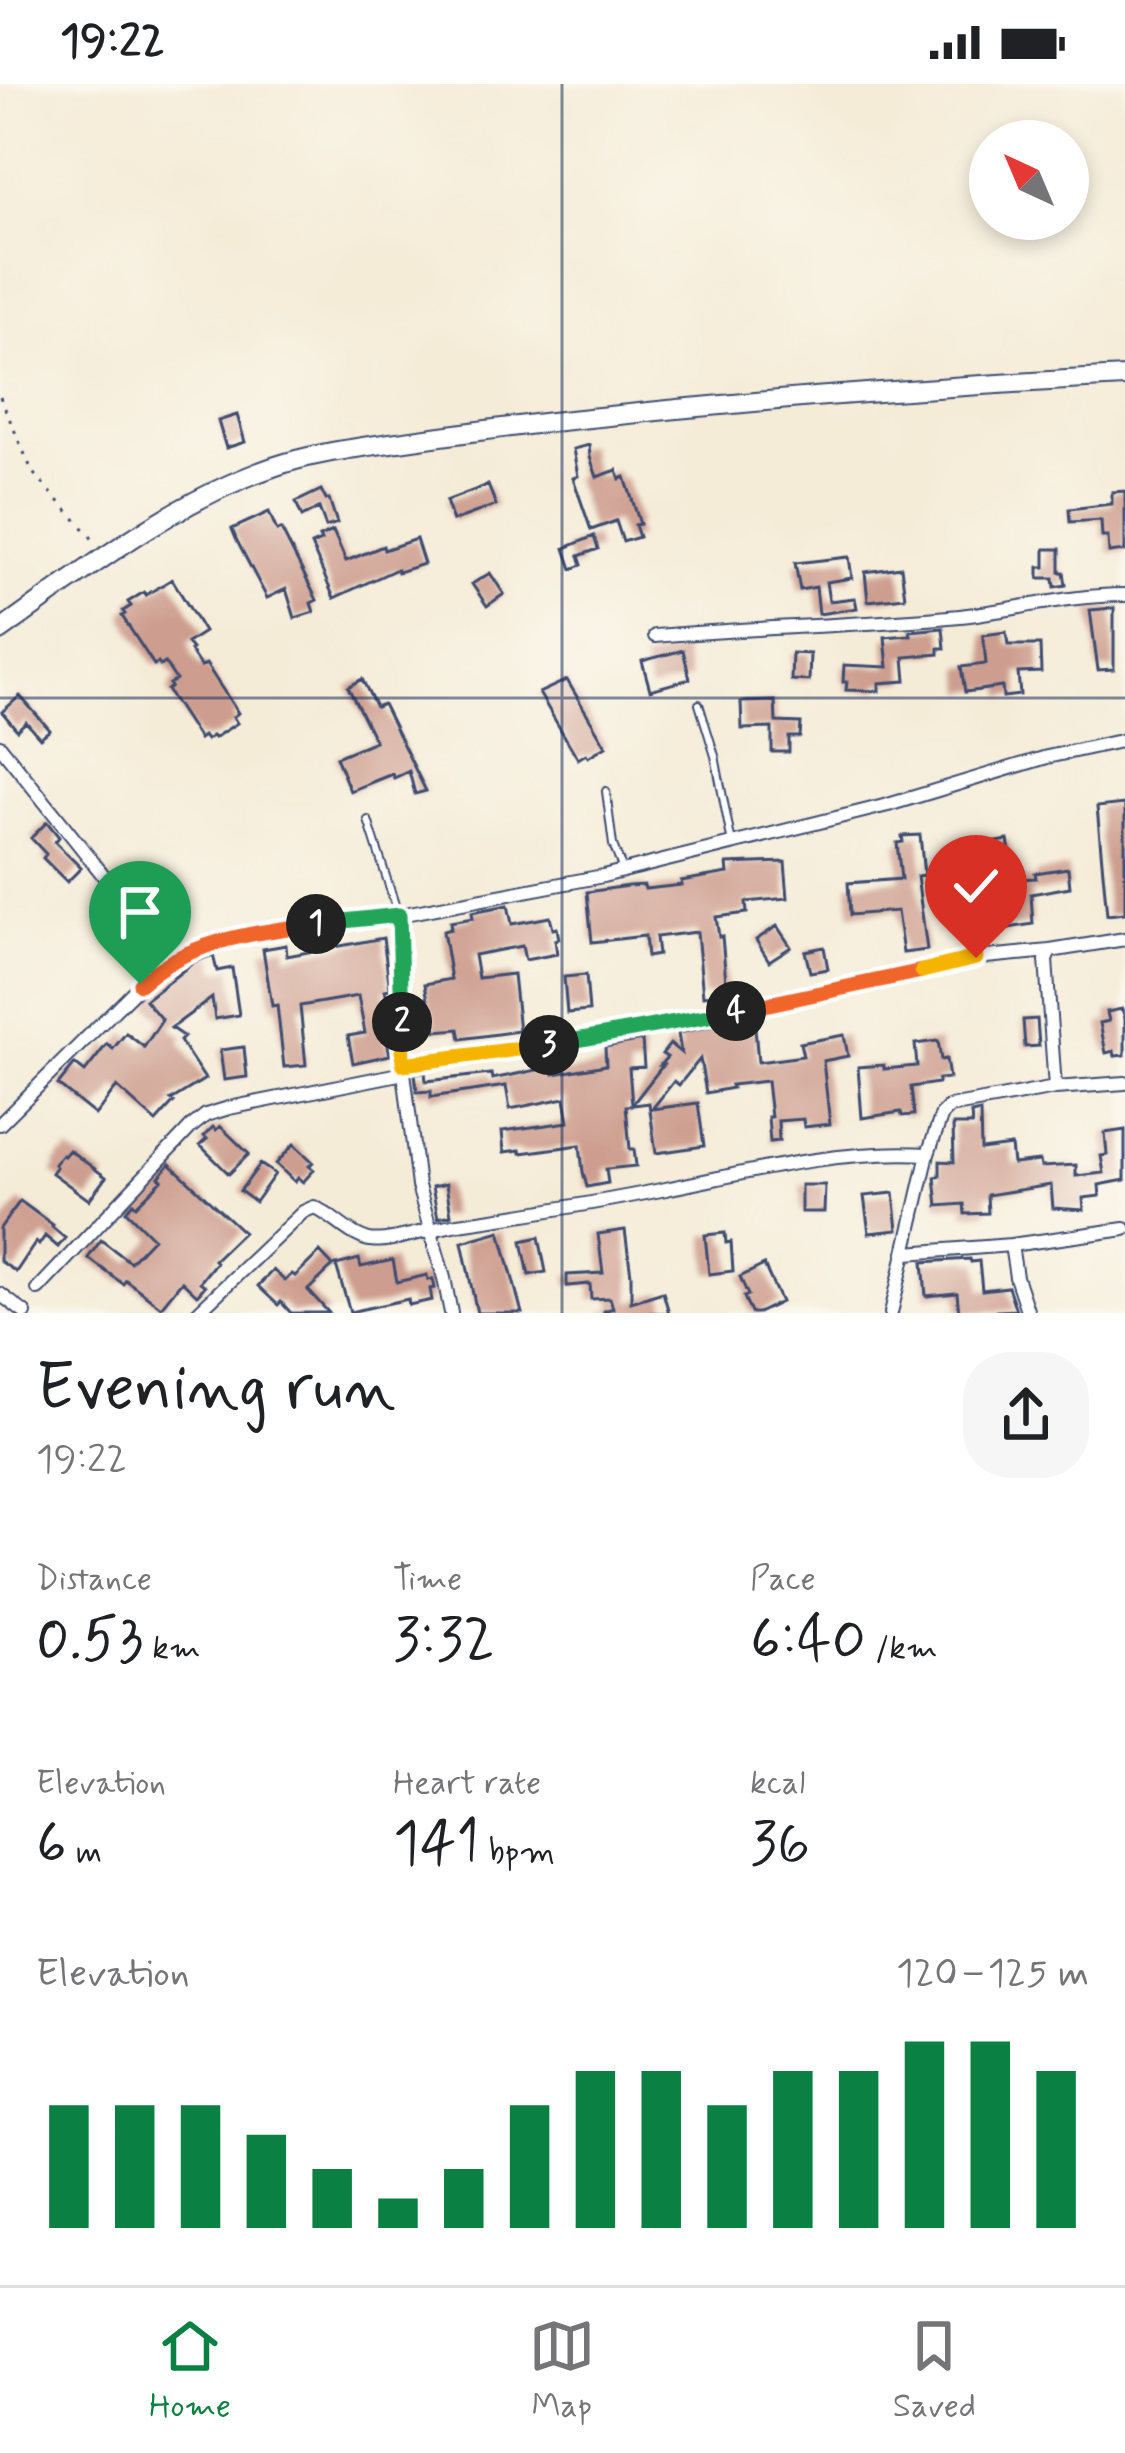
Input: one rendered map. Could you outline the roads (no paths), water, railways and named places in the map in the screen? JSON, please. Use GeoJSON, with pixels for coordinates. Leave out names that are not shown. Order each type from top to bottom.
{"type":"FeatureCollection","features":[{"type":"Feature","properties":{"kind":"main road"},"geometry":{"type":"LineString","coordinates":[[0,631],[164,518],[273,467],[329,452],[687,408],[984,383],[1125,377]]}},
{"type":"Feature","properties":{"kind":"street"},"geometry":{"type":"LineString","coordinates":[[655,636],[956,616],[1125,595]]}},
{"type":"Feature","properties":{"kind":"street"},"geometry":{"type":"LineString","coordinates":[[0,1124],[157,968],[237,936],[399,915],[623,870],[1125,740]]}},
{"type":"Feature","properties":{"kind":"street"},"geometry":{"type":"LineString","coordinates":[[0,746],[104,876],[123,920],[157,968]]}},
{"type":"Feature","properties":{"kind":"street"},"geometry":{"type":"LineString","coordinates":[[399,915],[404,1069],[418,1186],[451,1313]]}},
{"type":"Feature","properties":{"kind":"street"},"geometry":{"type":"LineString","coordinates":[[38,1289],[206,1115],[404,1069],[792,1000],[976,958],[1125,939]]}},
{"type":"Feature","properties":{"kind":"street"},"geometry":{"type":"LineString","coordinates":[[1050,951],[1046,960],[1054,1088]]}},
{"type":"Feature","properties":{"kind":"street"},"geometry":{"type":"LineString","coordinates":[[891,1313],[928,1154],[942,1114],[950,1107],[1054,1088],[1125,1083]]}},
{"type":"Feature","properties":{"kind":"street"},"geometry":{"type":"LineString","coordinates":[[197,1313],[303,1212],[314,1207],[355,1234],[383,1240],[804,1159],[928,1154]]}},
{"type":"Feature","properties":{"kind":"street"},"geometry":{"type":"LineString","coordinates":[[907,1253],[1125,1229]]}},
{"type":"Feature","properties":{"kind":"street"},"geometry":{"type":"LineString","coordinates":[[1010,1245],[1028,1313]]}},
{"type":"Feature","properties":{"kind":"street"},"geometry":{"type":"LineString","coordinates":[[0,1294],[25,1313]]}},
{"type":"Feature","properties":{"kind":"lane"},"geometry":{"type":"LineString","coordinates":[[699,704],[733,844]]}},
{"type":"Feature","properties":{"kind":"lane"},"geometry":{"type":"LineString","coordinates":[[606,791],[613,845],[623,870]]}},
{"type":"Feature","properties":{"kind":"lane"},"geometry":{"type":"LineString","coordinates":[[368,820],[399,915]]}}]}
